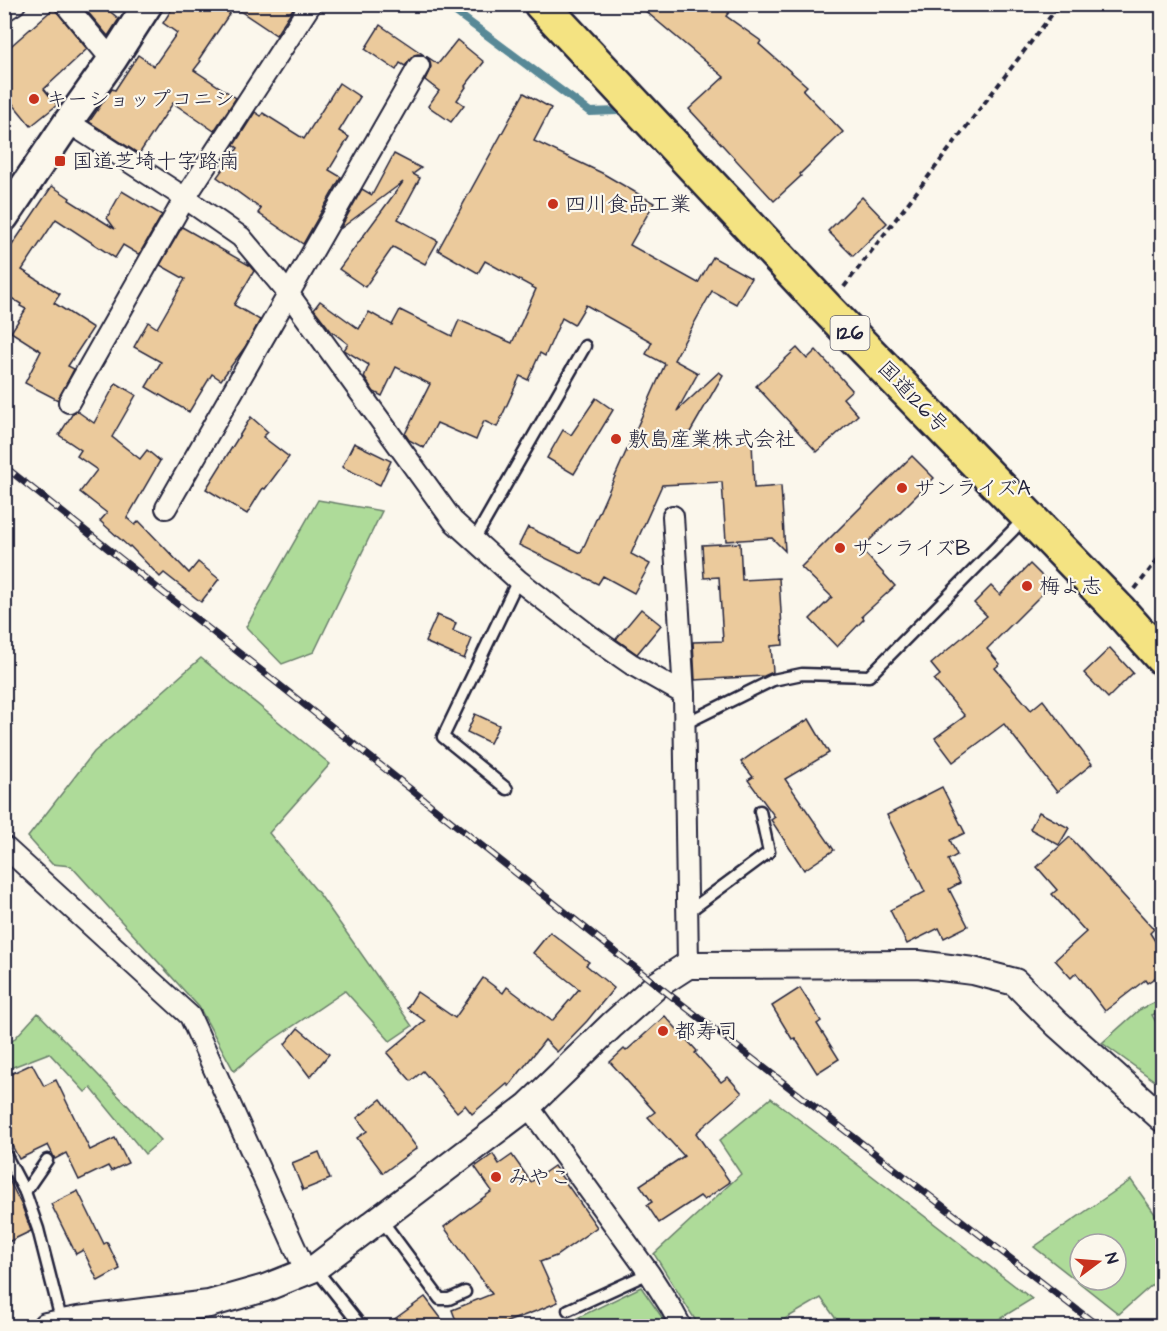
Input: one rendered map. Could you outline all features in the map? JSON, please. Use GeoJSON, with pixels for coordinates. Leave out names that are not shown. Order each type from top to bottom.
{"type":"FeatureCollection","features":[{"type":"Feature","properties":{"kind":"highway","name":"国道126号"},"geometry":{"type":"LineString","coordinates":[[541,4],[827,309],[1119,610],[1162,658]]}},
{"type":"Feature","properties":{"kind":"main road"},"geometry":{"type":"LineString","coordinates":[[4,217],[148,4]]}},
{"type":"Feature","properties":{"kind":"street"},"geometry":{"type":"LineString","coordinates":[[4,11],[15,4]]}},
{"type":"Feature","properties":{"kind":"street"},"geometry":{"type":"LineString","coordinates":[[65,4],[112,60]]}},
{"type":"Feature","properties":{"kind":"street"},"geometry":{"type":"LineString","coordinates":[[69,402],[185,198],[311,4]]}},
{"type":"Feature","properties":{"kind":"street"},"geometry":{"type":"LineString","coordinates":[[166,508],[419,66]]}},
{"type":"Feature","properties":{"kind":"street"},"geometry":{"type":"LineString","coordinates":[[68,122],[241,237],[288,293],[453,521],[518,580],[589,635],[631,664],[684,694]]}},
{"type":"Feature","properties":{"kind":"street"},"geometry":{"type":"LineString","coordinates":[[673,516],[684,694],[688,965]]}},
{"type":"Feature","properties":{"kind":"street"},"geometry":{"type":"LineString","coordinates":[[6,848],[190,1016],[310,1270]]}},
{"type":"Feature","properties":{"kind":"street"},"geometry":{"type":"LineString","coordinates":[[54,1325],[209,1304],[265,1288],[310,1270],[528,1106],[657,985],[688,965],[918,964],[973,971],[1015,982],[1057,1024],[1162,1118]]}},
{"type":"Feature","properties":{"kind":"street"},"geometry":{"type":"LineString","coordinates":[[528,1106],[649,1273],[681,1326]]}},
{"type":"Feature","properties":{"kind":"lane"},"geometry":{"type":"LineString","coordinates":[[474,540],[585,346]]}},
{"type":"Feature","properties":{"kind":"lane"},"geometry":{"type":"LineString","coordinates":[[684,724],[773,680],[802,674],[869,676],[1028,516]]}},
{"type":"Feature","properties":{"kind":"lane"},"geometry":{"type":"LineString","coordinates":[[507,789],[443,737],[518,580]]}},
{"type":"Feature","properties":{"kind":"lane"},"geometry":{"type":"LineString","coordinates":[[688,912],[769,852],[760,811]]}},
{"type":"Feature","properties":{"kind":"lane"},"geometry":{"type":"LineString","coordinates":[[4,1152],[25,1192],[38,1228],[54,1325]]}},
{"type":"Feature","properties":{"kind":"lane"},"geometry":{"type":"LineString","coordinates":[[25,1192],[47,1160]]}},
{"type":"Feature","properties":{"kind":"lane"},"geometry":{"type":"LineString","coordinates":[[380,1218],[440,1299],[449,1299],[465,1292]]}},
{"type":"Feature","properties":{"kind":"lane"},"geometry":{"type":"LineString","coordinates":[[310,1270],[361,1326]]}},
{"type":"Feature","properties":{"kind":"lane"},"geometry":{"type":"LineString","coordinates":[[568,1310],[649,1273]]}},
{"type":"Feature","properties":{"kind":"path"},"geometry":{"type":"LineString","coordinates":[[827,309],[1060,4]]}},
{"type":"Feature","properties":{"kind":"path"},"geometry":{"type":"LineString","coordinates":[[1119,610],[1162,554]]}},
{"type":"Feature","properties":{"kind":"green space"},"geometry":{"type":"Polygon","coordinates":[[[318,500],[382,511],[314,652],[282,664],[246,627],[318,500]]]}},
{"type":"Feature","properties":{"kind":"green space"},"geometry":{"type":"Polygon","coordinates":[[[201,658],[330,764],[269,833],[320,895],[412,1026],[390,1041],[345,991],[268,1043],[234,1071],[199,1007],[71,866],[52,864],[28,837],[94,752],[201,658]]]}},
{"type":"Feature","properties":{"kind":"green space"},"geometry":{"type":"Polygon","coordinates":[[[1162,999],[1162,1011],[1152,1015],[1162,1033],[1162,1086],[1102,1043],[1139,1010],[1162,999]]]}},
{"type":"Feature","properties":{"kind":"green space"},"geometry":{"type":"Polygon","coordinates":[[[38,1013],[161,1140],[145,1154],[91,1088],[85,1092],[49,1053],[5,1070],[5,1049],[38,1013]]]}},
{"type":"Feature","properties":{"kind":"green space"},"geometry":{"type":"Polygon","coordinates":[[[771,1098],[1032,1299],[988,1326],[841,1326],[821,1298],[773,1326],[699,1326],[654,1254],[741,1174],[719,1141],[771,1098]]]}},
{"type":"Feature","properties":{"kind":"green space"},"geometry":{"type":"Polygon","coordinates":[[[1131,1180],[1162,1224],[1162,1276],[1119,1314],[1091,1292],[1128,1292],[1128,1232],[1068,1232],[1068,1274],[1034,1247],[1131,1180]]]}},
{"type":"Feature","properties":{"kind":"green space"},"geometry":{"type":"Polygon","coordinates":[[[641,1287],[668,1326],[581,1326],[577,1318],[641,1287]]]}},
{"type":"Feature","properties":{"kind":"building"},"geometry":{"type":"Polygon","coordinates":[[[81,4],[101,4],[119,19],[108,36],[81,4]]]}},
{"type":"Feature","properties":{"kind":"building"},"geometry":{"type":"Polygon","coordinates":[[[175,4],[296,4],[276,35],[234,7],[194,70],[236,98],[214,131],[173,103],[139,154],[89,122],[112,89],[115,90],[138,55],[154,66],[177,33],[163,23],[175,4]]]}},
{"type":"Feature","properties":{"kind":"building"},"geometry":{"type":"Polygon","coordinates":[[[637,4],[736,4],[726,16],[761,41],[759,44],[807,86],[803,90],[843,132],[774,201],[689,109],[724,77],[637,4]]]}},
{"type":"Feature","properties":{"kind":"building"},"geometry":{"type":"Polygon","coordinates":[[[54,8],[87,49],[44,89],[57,105],[31,126],[4,93],[4,52],[54,8]]]}},
{"type":"Feature","properties":{"kind":"building"},"geometry":{"type":"Polygon","coordinates":[[[380,25],[424,55],[414,55],[405,66],[400,63],[396,70],[365,49],[380,25]]]}},
{"type":"Feature","properties":{"kind":"building"},"geometry":{"type":"Polygon","coordinates":[[[457,40],[484,62],[457,100],[464,105],[451,122],[428,106],[439,91],[425,80],[431,67],[426,56],[438,64],[457,40]]]}},
{"type":"Feature","properties":{"kind":"building"},"geometry":{"type":"Polygon","coordinates":[[[339,83],[360,97],[339,131],[349,137],[329,170],[341,177],[303,244],[258,213],[261,209],[217,177],[238,148],[234,145],[255,112],[261,116],[263,113],[304,139],[339,83]]]}},
{"type":"Feature","properties":{"kind":"building"},"geometry":{"type":"Polygon","coordinates":[[[524,93],[551,108],[534,141],[602,173],[654,203],[630,245],[698,283],[713,257],[751,278],[736,304],[712,291],[674,360],[698,373],[677,411],[719,372],[723,375],[682,446],[752,441],[754,488],[781,486],[785,551],[772,538],[726,541],[722,482],[662,485],[631,554],[650,564],[634,593],[603,576],[598,584],[519,545],[528,527],[581,553],[665,364],[646,354],[652,342],[586,305],[574,325],[562,318],[545,356],[540,353],[528,380],[520,376],[497,427],[484,421],[476,440],[437,423],[424,448],[409,440],[405,434],[430,384],[396,367],[382,396],[374,392],[364,377],[369,365],[344,350],[348,344],[331,331],[314,309],[320,301],[359,329],[369,312],[392,325],[400,310],[452,336],[459,320],[512,343],[536,289],[485,261],[478,273],[438,250],[524,93]]]}},
{"type":"Feature","properties":{"kind":"building"},"geometry":{"type":"Polygon","coordinates":[[[394,154],[421,168],[413,174],[420,178],[398,219],[438,241],[425,264],[393,247],[365,287],[339,269],[403,182],[340,229],[362,189],[372,195],[394,154]]]}},
{"type":"Feature","properties":{"kind":"building"},"geometry":{"type":"Polygon","coordinates":[[[52,186],[70,198],[69,200],[115,229],[107,218],[122,191],[162,215],[140,253],[123,245],[115,258],[56,219],[22,270],[60,294],[54,303],[93,328],[68,366],[74,369],[58,400],[25,383],[41,351],[11,332],[26,309],[4,295],[4,257],[52,186]]]}},
{"type":"Feature","properties":{"kind":"building"},"geometry":{"type":"Polygon","coordinates":[[[862,197],[887,223],[853,256],[828,231],[862,197]]]}},
{"type":"Feature","properties":{"kind":"building"},"geometry":{"type":"Polygon","coordinates":[[[182,227],[249,265],[254,271],[234,305],[260,320],[245,347],[221,380],[212,374],[189,412],[146,387],[161,362],[134,347],[148,322],[157,328],[185,279],[160,265],[182,227]]]}},
{"type":"Feature","properties":{"kind":"building"},"geometry":{"type":"Polygon","coordinates":[[[797,348],[807,359],[816,350],[852,390],[843,398],[858,415],[817,452],[756,386],[797,348]]]}},
{"type":"Feature","properties":{"kind":"building"},"geometry":{"type":"Polygon","coordinates":[[[116,383],[136,395],[112,437],[140,459],[147,450],[160,461],[127,518],[135,525],[139,521],[189,573],[198,562],[219,579],[201,602],[164,573],[160,577],[130,546],[100,521],[107,513],[80,492],[97,470],[77,456],[81,450],[59,435],[73,413],[77,411],[94,423],[116,383]]]}},
{"type":"Feature","properties":{"kind":"building"},"geometry":{"type":"Polygon","coordinates":[[[596,398],[613,410],[574,474],[547,458],[563,430],[571,435],[596,398]]]}},
{"type":"Feature","properties":{"kind":"building"},"geometry":{"type":"Polygon","coordinates":[[[251,417],[268,432],[263,437],[289,457],[265,489],[263,488],[247,514],[206,489],[251,417]]]}},
{"type":"Feature","properties":{"kind":"building"},"geometry":{"type":"Polygon","coordinates":[[[354,443],[391,461],[380,485],[342,467],[354,443]]]}},
{"type":"Feature","properties":{"kind":"building"},"geometry":{"type":"Polygon","coordinates":[[[912,456],[934,478],[861,549],[895,586],[862,616],[864,619],[837,647],[810,619],[832,597],[801,567],[912,456]]]}},
{"type":"Feature","properties":{"kind":"building"},"geometry":{"type":"Polygon","coordinates":[[[740,543],[742,580],[779,578],[783,645],[771,646],[773,672],[764,676],[695,680],[693,642],[723,641],[719,577],[704,578],[702,545],[740,543]]]}},
{"type":"Feature","properties":{"kind":"building"},"geometry":{"type":"Polygon","coordinates":[[[1030,564],[1051,585],[987,649],[1000,664],[995,668],[1031,710],[1043,700],[1092,764],[1057,792],[1004,724],[953,762],[935,738],[965,716],[934,680],[940,675],[931,664],[987,616],[974,603],[991,586],[1000,595],[1030,564]]]}},
{"type":"Feature","properties":{"kind":"building"},"geometry":{"type":"Polygon","coordinates":[[[641,609],[661,625],[637,654],[616,639],[641,609]]]}},
{"type":"Feature","properties":{"kind":"building"},"geometry":{"type":"Polygon","coordinates":[[[437,615],[456,623],[453,631],[472,639],[464,659],[425,642],[437,615]]]}},
{"type":"Feature","properties":{"kind":"building"},"geometry":{"type":"Polygon","coordinates":[[[1110,648],[1133,673],[1108,698],[1084,673],[1110,648]]]}},
{"type":"Feature","properties":{"kind":"building"},"geometry":{"type":"Polygon","coordinates":[[[475,714],[499,725],[490,743],[467,732],[475,714]]]}},
{"type":"Feature","properties":{"kind":"building"},"geometry":{"type":"Polygon","coordinates":[[[809,719],[829,753],[785,779],[834,850],[804,870],[771,820],[775,817],[748,780],[753,777],[741,762],[809,719]]]}},
{"type":"Feature","properties":{"kind":"building"},"geometry":{"type":"Polygon","coordinates":[[[942,787],[965,833],[950,840],[957,855],[948,860],[960,883],[949,889],[968,926],[944,938],[939,928],[907,944],[890,910],[925,892],[887,815],[942,787]]]}},
{"type":"Feature","properties":{"kind":"building"},"geometry":{"type":"Polygon","coordinates":[[[1039,812],[1069,828],[1059,845],[1030,829],[1039,812]]]}},
{"type":"Feature","properties":{"kind":"building"},"geometry":{"type":"Polygon","coordinates":[[[1070,837],[1154,929],[1150,933],[1162,952],[1162,973],[1147,983],[1145,980],[1105,1011],[1076,973],[1071,978],[1055,960],[1086,932],[1052,894],[1057,890],[1037,867],[1070,837]]]}},
{"type":"Feature","properties":{"kind":"building"},"geometry":{"type":"Polygon","coordinates":[[[550,932],[589,962],[586,965],[614,988],[587,1021],[557,1052],[545,1040],[509,1086],[507,1084],[472,1114],[465,1105],[457,1112],[423,1071],[411,1081],[387,1053],[425,1021],[407,1008],[417,992],[455,1018],[483,978],[503,993],[507,987],[552,1021],[579,989],[533,953],[550,932]]]}},
{"type":"Feature","properties":{"kind":"building"},"geometry":{"type":"Polygon","coordinates":[[[800,988],[821,1021],[817,1024],[839,1059],[817,1073],[772,1006],[800,988]]]}},
{"type":"Feature","properties":{"kind":"building"},"geometry":{"type":"Polygon","coordinates":[[[665,1016],[721,1082],[728,1077],[742,1093],[696,1133],[730,1182],[704,1200],[700,1196],[659,1223],[647,1205],[652,1202],[640,1185],[684,1156],[648,1117],[655,1112],[610,1062],[624,1049],[626,1051],[665,1016]]]}},
{"type":"Feature","properties":{"kind":"building"},"geometry":{"type":"Polygon","coordinates":[[[298,1028],[329,1054],[310,1077],[285,1044],[298,1028]]]}},
{"type":"Feature","properties":{"kind":"building"},"geometry":{"type":"Polygon","coordinates":[[[32,1064],[44,1086],[56,1080],[90,1150],[115,1138],[128,1163],[111,1171],[108,1166],[79,1180],[66,1153],[55,1159],[48,1145],[19,1159],[4,1130],[4,1077],[32,1064]]]}},
{"type":"Feature","properties":{"kind":"building"},"geometry":{"type":"Polygon","coordinates":[[[381,1099],[417,1148],[383,1173],[357,1138],[367,1131],[357,1118],[381,1099]]]}},
{"type":"Feature","properties":{"kind":"building"},"geometry":{"type":"Polygon","coordinates":[[[319,1152],[330,1179],[303,1190],[292,1163],[319,1152]]]}},
{"type":"Feature","properties":{"kind":"building"},"geometry":{"type":"Polygon","coordinates":[[[493,1154],[499,1164],[512,1155],[531,1182],[554,1166],[597,1227],[556,1256],[540,1262],[558,1302],[496,1326],[458,1326],[452,1310],[492,1294],[444,1227],[492,1191],[475,1167],[493,1154]]]}},
{"type":"Feature","properties":{"kind":"building"},"geometry":{"type":"Polygon","coordinates":[[[4,1170],[22,1206],[31,1231],[4,1244],[4,1170]]]}},
{"type":"Feature","properties":{"kind":"building"},"geometry":{"type":"Polygon","coordinates":[[[78,1191],[104,1244],[107,1242],[120,1269],[98,1281],[83,1250],[76,1254],[51,1204],[78,1191]]]}},
{"type":"Feature","properties":{"kind":"building"},"geometry":{"type":"Polygon","coordinates":[[[425,1297],[447,1326],[385,1326],[425,1297]]]}},
{"type":"Feature","properties":{"kind":"waterway"},"geometry":{"type":"LineString","coordinates":[[445,4],[590,112],[618,111]]}},
{"type":"Feature","properties":{"kind":"railway"},"geometry":{"type":"LineString","coordinates":[[4,466],[657,985],[1098,1326]]}},
{"type":"Feature","properties":{"kind":"place","name":"キーショップコニシ"},"geometry":{"type":"Point","coordinates":[34,99]}},
{"type":"Feature","properties":{"kind":"place","name":"国道芝埼十字路南"},"geometry":{"type":"Point","coordinates":[60,161]}},
{"type":"Feature","properties":{"kind":"place","name":"四川食品工業"},"geometry":{"type":"Point","coordinates":[553,204]}},
{"type":"Feature","properties":{"kind":"place","name":"敷島産業株式会社"},"geometry":{"type":"Point","coordinates":[616,439]}},
{"type":"Feature","properties":{"kind":"place","name":"サンライズA"},"geometry":{"type":"Point","coordinates":[902,488]}},
{"type":"Feature","properties":{"kind":"place","name":"サンライズB"},"geometry":{"type":"Point","coordinates":[840,548]}},
{"type":"Feature","properties":{"kind":"place","name":"梅よ志"},"geometry":{"type":"Point","coordinates":[1027,586]}},
{"type":"Feature","properties":{"kind":"place","name":"都寿司"},"geometry":{"type":"Point","coordinates":[663,1031]}},
{"type":"Feature","properties":{"kind":"place","name":"みやこ"},"geometry":{"type":"Point","coordinates":[496,1177]}}]}
